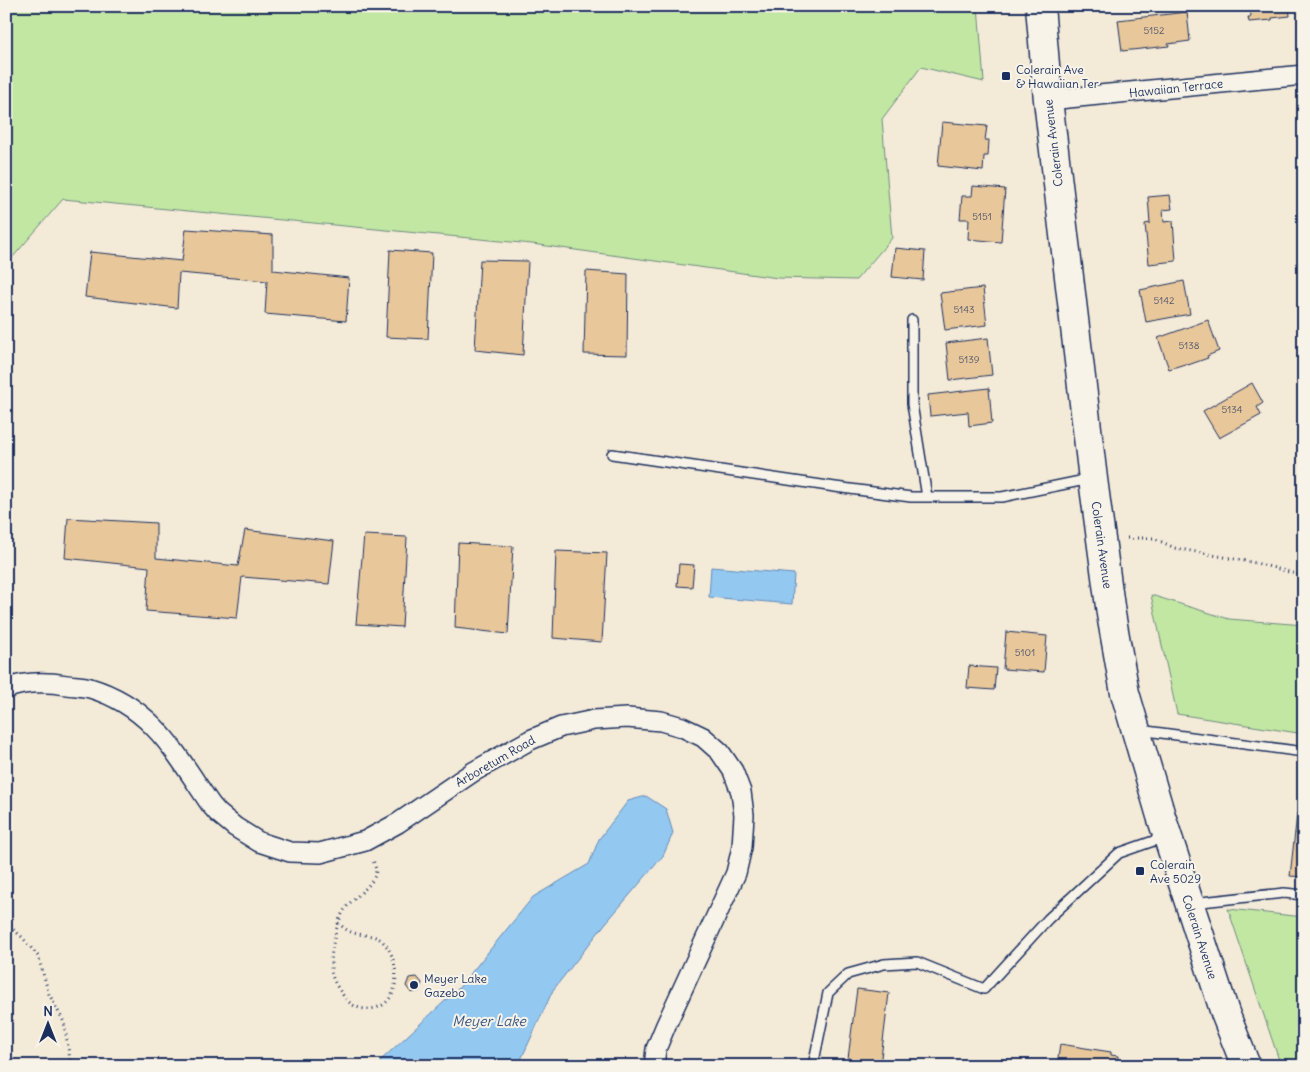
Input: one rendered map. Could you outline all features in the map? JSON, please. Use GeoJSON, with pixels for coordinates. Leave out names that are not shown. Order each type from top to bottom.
{"type":"FeatureCollection","features":[{"type":"Feature","properties":{"kind":"main road","name":"Colerain Avenue"},"geometry":{"type":"LineString","coordinates":[[1040,6],[1048,100],[1093,479],[1111,614],[1125,693],[1189,903],[1225,1013],[1246,1066]]}},
{"type":"Feature","properties":{"kind":"street","name":"Hawaiian Terrace"},"geometry":{"type":"LineString","coordinates":[[1048,100],[1304,76]]}},
{"type":"Feature","properties":{"kind":"street","name":"Arboretum Road"},"geometry":{"type":"LineString","coordinates":[[6,689],[32,683],[54,683],[88,688],[110,695],[130,706],[149,721],[165,738],[218,813],[235,827],[259,842],[290,852],[320,853],[365,841],[398,823],[473,772],[530,740],[561,727],[594,720],[627,718],[661,721],[682,727],[703,737],[720,752],[733,771],[741,792],[744,815],[742,846],[736,874],[666,1025],[656,1049],[654,1066]]}},
{"type":"Feature","properties":{"kind":"lane"},"geometry":{"type":"LineString","coordinates":[[912,320],[912,404],[927,497]]}},
{"type":"Feature","properties":{"kind":"lane"},"geometry":{"type":"LineString","coordinates":[[612,454],[911,497],[1002,497],[1093,479]]}},
{"type":"Feature","properties":{"kind":"lane"},"geometry":{"type":"LineString","coordinates":[[1136,730],[1304,752]]}},
{"type":"Feature","properties":{"kind":"lane"},"geometry":{"type":"LineString","coordinates":[[813,1066],[828,993],[848,974],[884,964],[917,962],[984,989],[1048,919],[1119,853],[1168,836]]}},
{"type":"Feature","properties":{"kind":"lane"},"geometry":{"type":"LineString","coordinates":[[1189,903],[1284,893],[1304,895]]}},
{"type":"Feature","properties":{"kind":"path"},"geometry":{"type":"LineString","coordinates":[[1101,542],[1131,538],[1153,538],[1175,548],[1256,563],[1304,576]]}},
{"type":"Feature","properties":{"kind":"path"},"geometry":{"type":"LineString","coordinates":[[338,923],[347,931],[374,936],[382,940],[389,950],[394,963],[396,978],[392,995],[382,1006],[368,1010],[355,1006],[338,990],[331,974],[332,949],[338,923],[344,910],[373,880],[376,870],[365,841]]}},
{"type":"Feature","properties":{"kind":"path"},"geometry":{"type":"LineString","coordinates":[[6,923],[22,937],[38,956],[49,994],[64,1022],[71,1066]]}},
{"type":"Feature","properties":{"kind":"green space"},"geometry":{"type":"Polygon","coordinates":[[[6,6],[978,6],[984,82],[921,67],[882,119],[892,238],[856,280],[778,278],[532,244],[63,199],[6,265],[6,6]]]}},
{"type":"Feature","properties":{"kind":"green space"},"geometry":{"type":"Polygon","coordinates":[[[1151,595],[1229,619],[1304,625],[1304,734],[1177,714],[1151,595]]]}},
{"type":"Feature","properties":{"kind":"green space"},"geometry":{"type":"Polygon","coordinates":[[[1228,909],[1304,917],[1304,1066],[1281,1066],[1228,909]]]}},
{"type":"Feature","properties":{"kind":"water"},"geometry":{"type":"Polygon","coordinates":[[[711,567],[794,574],[792,604],[709,597],[711,567]]]}},
{"type":"Feature","properties":{"kind":"water","name":"Meyer Lake"},"geometry":{"type":"Polygon","coordinates":[[[646,796],[666,809],[673,833],[663,856],[605,924],[553,990],[518,1066],[379,1066],[381,1060],[458,989],[533,897],[589,864],[599,839],[628,801],[646,796]]]}},
{"type":"Feature","properties":{"kind":"building"},"geometry":{"type":"Polygon","coordinates":[[[1250,6],[1289,6],[1290,16],[1249,22],[1248,17],[1251,17],[1250,6]]]}},
{"type":"Feature","properties":{"kind":"building"},"geometry":{"type":"Polygon","coordinates":[[[1187,12],[1190,41],[1168,44],[1169,46],[1122,51],[1118,20],[1187,12]]]}},
{"type":"Feature","properties":{"kind":"building"},"geometry":{"type":"Polygon","coordinates":[[[942,122],[987,126],[985,140],[989,140],[988,156],[984,156],[983,171],[938,166],[942,122]]]}},
{"type":"Feature","properties":{"kind":"building"},"geometry":{"type":"Polygon","coordinates":[[[973,186],[1005,189],[1001,242],[968,239],[969,219],[960,219],[962,196],[972,196],[973,186]]]}},
{"type":"Feature","properties":{"kind":"building"},"geometry":{"type":"Polygon","coordinates":[[[1170,195],[1172,209],[1163,210],[1164,222],[1173,221],[1176,261],[1149,264],[1145,224],[1150,223],[1148,197],[1170,195]]]}},
{"type":"Feature","properties":{"kind":"building"},"geometry":{"type":"Polygon","coordinates":[[[186,229],[273,235],[273,270],[349,278],[346,321],[265,314],[267,281],[179,273],[177,308],[85,297],[90,252],[182,261],[186,229]]]}},
{"type":"Feature","properties":{"kind":"building"},"geometry":{"type":"Polygon","coordinates":[[[895,248],[925,251],[923,280],[892,277],[895,248]]]}},
{"type":"Feature","properties":{"kind":"building"},"geometry":{"type":"Polygon","coordinates":[[[390,250],[432,253],[428,339],[386,337],[390,250]]]}},
{"type":"Feature","properties":{"kind":"building"},"geometry":{"type":"Polygon","coordinates":[[[480,260],[528,261],[523,355],[475,350],[480,260]]]}},
{"type":"Feature","properties":{"kind":"building"},"geometry":{"type":"Polygon","coordinates":[[[586,271],[628,274],[627,355],[584,354],[586,271]]]}},
{"type":"Feature","properties":{"kind":"building"},"geometry":{"type":"Polygon","coordinates":[[[1184,281],[1190,314],[1146,322],[1140,290],[1184,281]]]}},
{"type":"Feature","properties":{"kind":"building"},"geometry":{"type":"Polygon","coordinates":[[[983,288],[987,325],[945,330],[940,293],[983,288]]]}},
{"type":"Feature","properties":{"kind":"building"},"geometry":{"type":"Polygon","coordinates":[[[1208,320],[1219,351],[1207,356],[1208,358],[1169,369],[1158,338],[1208,320]]]}},
{"type":"Feature","properties":{"kind":"building"},"geometry":{"type":"Polygon","coordinates":[[[988,338],[992,375],[950,380],[946,343],[988,338]]]}},
{"type":"Feature","properties":{"kind":"building"},"geometry":{"type":"Polygon","coordinates":[[[1252,383],[1263,403],[1257,407],[1261,415],[1219,438],[1203,411],[1252,383]]]}},
{"type":"Feature","properties":{"kind":"building"},"geometry":{"type":"Polygon","coordinates":[[[989,388],[992,423],[969,426],[968,412],[930,416],[928,395],[989,388]]]}},
{"type":"Feature","properties":{"kind":"building"},"geometry":{"type":"Polygon","coordinates":[[[68,518],[156,523],[156,558],[238,566],[245,530],[334,541],[329,584],[242,577],[237,618],[146,611],[149,567],[65,558],[68,518]]]}},
{"type":"Feature","properties":{"kind":"building"},"geometry":{"type":"Polygon","coordinates":[[[364,535],[407,537],[402,627],[356,624],[364,535]]]}},
{"type":"Feature","properties":{"kind":"building"},"geometry":{"type":"Polygon","coordinates":[[[458,543],[513,546],[508,634],[455,628],[458,543]]]}},
{"type":"Feature","properties":{"kind":"building"},"geometry":{"type":"Polygon","coordinates":[[[556,551],[607,553],[602,642],[553,638],[556,551]]]}},
{"type":"Feature","properties":{"kind":"building"},"geometry":{"type":"Polygon","coordinates":[[[679,564],[694,565],[692,587],[677,586],[679,564]]]}},
{"type":"Feature","properties":{"kind":"building"},"geometry":{"type":"Polygon","coordinates":[[[1006,632],[1047,636],[1044,672],[1003,669],[1006,632]]]}},
{"type":"Feature","properties":{"kind":"building"},"geometry":{"type":"Polygon","coordinates":[[[969,666],[996,668],[994,690],[967,688],[969,666]]]}},
{"type":"Feature","properties":{"kind":"building"},"geometry":{"type":"Polygon","coordinates":[[[1297,814],[1304,814],[1304,877],[1290,876],[1297,814]]]}},
{"type":"Feature","properties":{"kind":"building","name":"Meyer Lake Gazebo"},"geometry":{"type":"Polygon","coordinates":[[[417,977],[422,983],[419,991],[411,993],[406,986],[409,978],[417,977]]]}},
{"type":"Feature","properties":{"kind":"building"},"geometry":{"type":"Polygon","coordinates":[[[857,989],[889,993],[880,1066],[847,1066],[857,989]]]}},
{"type":"Feature","properties":{"kind":"building"},"geometry":{"type":"Polygon","coordinates":[[[1060,1044],[1111,1052],[1111,1055],[1118,1056],[1117,1066],[1057,1066],[1060,1044]]]}},
{"type":"Feature","properties":{"kind":"place","name":"Colerain Ave & Hawaiian Ter"},"geometry":{"type":"Point","coordinates":[1006,76]}},
{"type":"Feature","properties":{"kind":"place","name":"Colerain Ave 5029"},"geometry":{"type":"Point","coordinates":[1140,871]}},
{"type":"Feature","properties":{"kind":"place","name":"Meyer Lake Gazebo"},"geometry":{"type":"Point","coordinates":[414,985]}}]}
